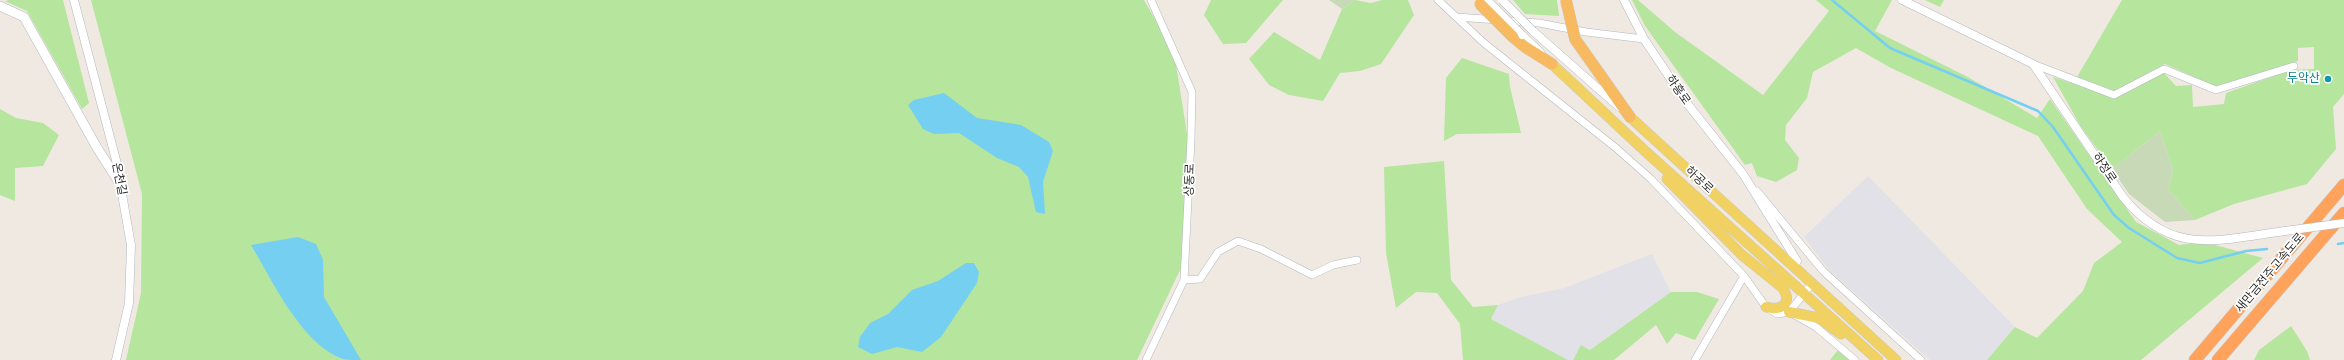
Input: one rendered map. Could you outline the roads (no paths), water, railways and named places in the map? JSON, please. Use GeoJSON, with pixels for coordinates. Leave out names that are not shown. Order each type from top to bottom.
{"type":"FeatureCollection","features":[{"type":"Feature","properties":{"kind":"highway"},"geometry":{"type":"LineString","coordinates":[[1566,0],[1576,39],[1630,117]]}},
{"type":"Feature","properties":{"kind":"highway"},"geometry":{"type":"LineString","coordinates":[[1482,1],[1517,36],[1524,47],[1552,64]]}},
{"type":"Feature","properties":{"kind":"highway","name":"새만금전주고속도로"},"geometry":{"type":"LineString","coordinates":[[2196,360],[2344,185]]}},
{"type":"Feature","properties":{"kind":"highway","name":"새만금전주고속도로"},"geometry":{"type":"LineString","coordinates":[[2218,360],[2343,217]]}},
{"type":"Feature","properties":{"kind":"main road"},"geometry":{"type":"LineString","coordinates":[[0,6],[24,17],[96,146],[120,184]]}},
{"type":"Feature","properties":{"kind":"main road","name":"하공로"},"geometry":{"type":"LineString","coordinates":[[1552,64],[1621,129],[1877,360]]}},
{"type":"Feature","properties":{"kind":"main road","name":"하공로"},"geometry":{"type":"LineString","coordinates":[[1630,117],[1896,360]]}},
{"type":"Feature","properties":{"kind":"main road"},"geometry":{"type":"LineString","coordinates":[[1621,129],[1711,225],[1742,255],[1783,288],[1788,296],[1787,303],[1782,308],[1776,310],[1766,307]]}},
{"type":"Feature","properties":{"kind":"main road"},"geometry":{"type":"LineString","coordinates":[[1789,312],[1819,318],[1877,360]]}},
{"type":"Feature","properties":{"kind":"street","name":"온천길"},"geometry":{"type":"LineString","coordinates":[[74,0],[116,160],[131,245],[129,303],[116,360]]}},
{"type":"Feature","properties":{"kind":"street","name":"상동로"},"geometry":{"type":"LineString","coordinates":[[1146,360],[1184,280],[1189,222],[1192,92],[1151,0]]}},
{"type":"Feature","properties":{"kind":"street"},"geometry":{"type":"LineString","coordinates":[[1438,0],[1484,43],[1616,148],[1651,179],[1744,276],[1766,307],[1777,314],[1789,312],[1816,327],[1855,360]]}},
{"type":"Feature","properties":{"kind":"street","name":"하공로"},"geometry":{"type":"LineString","coordinates":[[1502,0],[1533,31],[1630,117]]}},
{"type":"Feature","properties":{"kind":"street","name":"하흥로"},"geometry":{"type":"LineString","coordinates":[[1624,0],[1644,39],[1686,102],[1743,174],[1797,261],[1793,266]]}},
{"type":"Feature","properties":{"kind":"street","name":"하정로"},"geometry":{"type":"LineString","coordinates":[[1902,0],[2033,64],[2123,197],[2138,216],[2175,238],[2194,241],[2285,231],[2343,217]]}},
{"type":"Feature","properties":{"kind":"street"},"geometry":{"type":"LineString","coordinates":[[1457,17],[1539,24],[1586,32],[1644,39]]}},
{"type":"Feature","properties":{"kind":"street"},"geometry":{"type":"LineString","coordinates":[[2033,64],[2114,95],[2164,69],[2216,90],[2294,66]]}},
{"type":"Feature","properties":{"kind":"street"},"geometry":{"type":"LineString","coordinates":[[1743,174],[1823,271],[1921,360]]}},
{"type":"Feature","properties":{"kind":"street"},"geometry":{"type":"LineString","coordinates":[[1184,280],[1200,279],[1218,252],[1238,241],[1261,249],[1312,275],[1333,265],[1357,260]]}},
{"type":"Feature","properties":{"kind":"street"},"geometry":{"type":"LineString","coordinates":[[1695,360],[1744,276]]}},
{"type":"Feature","properties":{"kind":"street"},"geometry":{"type":"LineString","coordinates":[[1789,312],[1812,284]]}},
{"type":"Feature","properties":{"kind":"water"},"geometry":{"type":"Polygon","coordinates":[[[944,93],[977,118],[1021,125],[1049,142],[1053,151],[1043,182],[1045,214],[1036,212],[1028,177],[1019,167],[997,158],[959,133],[934,134],[923,129],[908,105],[914,100],[944,93]]]}},
{"type":"Feature","properties":{"kind":"water"},"geometry":{"type":"Polygon","coordinates":[[[298,237],[316,244],[323,260],[324,297],[361,360],[343,359],[328,352],[314,340],[301,326],[290,310],[251,245],[298,237]]]}},
{"type":"Feature","properties":{"kind":"water"},"geometry":{"type":"Polygon","coordinates":[[[966,263],[974,263],[979,272],[977,283],[941,337],[922,352],[897,347],[872,354],[858,347],[860,337],[870,323],[888,314],[912,290],[938,281],[966,263]]]}},
{"type":"Feature","properties":{"kind":"waterway"},"geometry":{"type":"LineString","coordinates":[[1832,0],[1890,48],[2038,111],[2053,127],[2114,215],[2129,228],[2177,258],[2200,263],[2246,251],[2267,249]]}},
{"type":"Feature","properties":{"kind":"waterway"},"geometry":{"type":"LineString","coordinates":[[2338,244],[2344,243]]}},
{"type":"Feature","properties":{"kind":"place","name":"두악산"},"geometry":{"type":"Point","coordinates":[2328,79]}}]}
